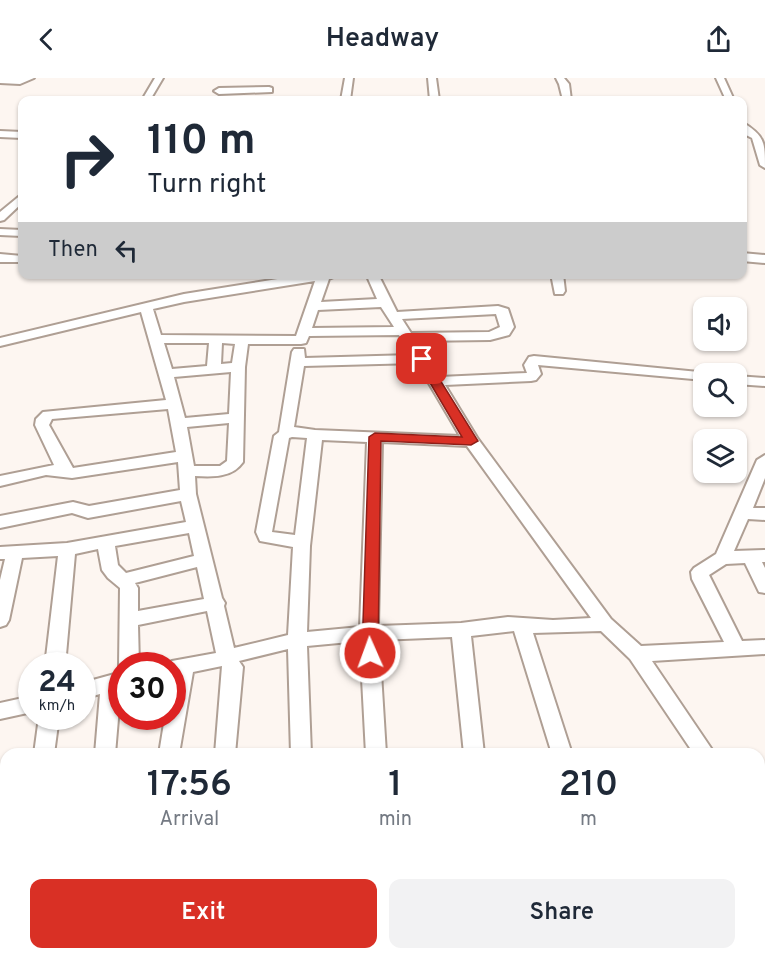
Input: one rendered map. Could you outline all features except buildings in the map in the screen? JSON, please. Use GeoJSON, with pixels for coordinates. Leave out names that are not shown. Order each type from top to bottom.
{"type":"FeatureCollection","features":[{"type":"Feature","properties":{"kind":"street"},"geometry":{"type":"LineString","coordinates":[[0,80],[20,81],[30,78]]}},
{"type":"Feature","properties":{"kind":"street"},"geometry":{"type":"LineString","coordinates":[[148,96],[159,78]]}},
{"type":"Feature","properties":{"kind":"street"},"geometry":{"type":"LineString","coordinates":[[267,78],[270,96]]}},
{"type":"Feature","properties":{"kind":"street"},"geometry":{"type":"LineString","coordinates":[[347,96],[349,78]]}},
{"type":"Feature","properties":{"kind":"street"},"geometry":{"type":"LineString","coordinates":[[432,78],[434,96]]}},
{"type":"Feature","properties":{"kind":"street"},"geometry":{"type":"LineString","coordinates":[[560,78],[564,84],[566,96]]}},
{"type":"Feature","properties":{"kind":"street"},"geometry":{"type":"LineString","coordinates":[[720,78],[728,96]]}},
{"type":"Feature","properties":{"kind":"street"},"geometry":{"type":"LineString","coordinates":[[219,91],[269,90]]}},
{"type":"Feature","properties":{"kind":"street"},"geometry":{"type":"LineString","coordinates":[[747,128],[765,130]]}},
{"type":"Feature","properties":{"kind":"street"},"geometry":{"type":"LineString","coordinates":[[747,130],[757,136],[765,165]]}},
{"type":"Feature","properties":{"kind":"street"},"geometry":{"type":"LineString","coordinates":[[0,135],[18,135]]}},
{"type":"Feature","properties":{"kind":"street"},"geometry":{"type":"LineString","coordinates":[[0,218],[16,210]]}},
{"type":"Feature","properties":{"kind":"street"},"geometry":{"type":"LineString","coordinates":[[0,232],[18,233]]}},
{"type":"Feature","properties":{"kind":"street"},"geometry":{"type":"LineString","coordinates":[[747,257],[765,259]]}},
{"type":"Feature","properties":{"kind":"street"},"geometry":{"type":"LineString","coordinates":[[0,258],[18,259]]}},
{"type":"Feature","properties":{"kind":"street"},"geometry":{"type":"LineString","coordinates":[[0,342],[184,298],[303,279]]}},
{"type":"Feature","properties":{"kind":"street"},"geometry":{"type":"LineString","coordinates":[[286,433],[303,336],[326,279]]}},
{"type":"Feature","properties":{"kind":"street"},"geometry":{"type":"LineString","coordinates":[[374,279],[390,310],[471,441],[605,624],[637,654],[701,748]]}},
{"type":"Feature","properties":{"kind":"street"},"geometry":{"type":"LineString","coordinates":[[558,279],[559,291]]}},
{"type":"Feature","properties":{"kind":"street"},"geometry":{"type":"LineString","coordinates":[[155,339],[405,334],[490,336],[504,332],[507,327],[503,312],[498,310],[390,310],[314,306]]}},
{"type":"Feature","properties":{"kind":"street"},"geometry":{"type":"LineString","coordinates":[[146,307],[178,423],[186,464],[188,494],[216,603],[227,658],[233,667],[226,748]]}},
{"type":"Feature","properties":{"kind":"street"},"geometry":{"type":"LineString","coordinates":[[214,369],[216,339]]}},
{"type":"Feature","properties":{"kind":"street"},"geometry":{"type":"LineString","coordinates":[[173,404],[48,415],[43,419],[42,425],[64,469],[72,473],[186,464],[225,470],[232,467],[235,462],[238,368],[242,339]]}},
{"type":"Feature","properties":{"kind":"street"},"geometry":{"type":"LineString","coordinates":[[298,362],[422,359]]}},
{"type":"Feature","properties":{"kind":"street"},"geometry":{"type":"LineString","coordinates":[[436,381],[531,377],[534,374],[531,365],[534,360],[693,375]]}},
{"type":"Feature","properties":{"kind":"street"},"geometry":{"type":"LineString","coordinates":[[165,374],[238,368]]}},
{"type":"Feature","properties":{"kind":"street"},"geometry":{"type":"LineString","coordinates":[[747,381],[765,382]]}},
{"type":"Feature","properties":{"kind":"street"},"geometry":{"type":"LineString","coordinates":[[178,423],[236,418]]}},
{"type":"Feature","properties":{"kind":"street"},"geometry":{"type":"LineString","coordinates":[[303,542],[266,537],[264,532],[282,436],[286,433],[292,431],[315,435],[471,441]]}},
{"type":"Feature","properties":{"kind":"street"},"geometry":{"type":"LineString","coordinates":[[301,748],[297,640],[303,542],[315,435]]}},
{"type":"Feature","properties":{"kind":"street"},"geometry":{"type":"LineString","coordinates":[[375,437],[369,633],[376,748]]}},
{"type":"Feature","properties":{"kind":"street"},"geometry":{"type":"LineString","coordinates":[[723,558],[765,460]]}},
{"type":"Feature","properties":{"kind":"street"},"geometry":{"type":"LineString","coordinates":[[0,481],[64,469]]}},
{"type":"Feature","properties":{"kind":"street"},"geometry":{"type":"LineString","coordinates":[[0,522],[73,507],[88,512],[188,494]]}},
{"type":"Feature","properties":{"kind":"street"},"geometry":{"type":"LineString","coordinates":[[743,513],[765,514]]}},
{"type":"Feature","properties":{"kind":"street"},"geometry":{"type":"LineString","coordinates":[[0,620],[8,553],[67,549],[196,526]]}},
{"type":"Feature","properties":{"kind":"street"},"geometry":{"type":"LineString","coordinates":[[106,543],[109,570],[115,576],[124,579],[205,559]]}},
{"type":"Feature","properties":{"kind":"street"},"geometry":{"type":"LineString","coordinates":[[56,652],[67,549]]}},
{"type":"Feature","properties":{"kind":"street"},"geometry":{"type":"LineString","coordinates":[[736,648],[700,579],[700,572],[723,558],[758,557],[765,587]]}},
{"type":"Feature","properties":{"kind":"street"},"geometry":{"type":"LineString","coordinates":[[124,579],[129,588],[129,652]]}},
{"type":"Feature","properties":{"kind":"street"},"geometry":{"type":"LineString","coordinates":[[129,620],[216,603]]}},
{"type":"Feature","properties":{"kind":"street"},"geometry":{"type":"LineString","coordinates":[[186,666],[297,640],[369,633],[461,630],[507,624],[553,627],[605,624]]}},
{"type":"Feature","properties":{"kind":"street"},"geometry":{"type":"LineString","coordinates":[[522,626],[560,748]]}},
{"type":"Feature","properties":{"kind":"street"},"geometry":{"type":"LineString","coordinates":[[461,630],[473,748]]}},
{"type":"Feature","properties":{"kind":"street"},"geometry":{"type":"LineString","coordinates":[[637,654],[765,647]]}},
{"type":"Feature","properties":{"kind":"street"},"geometry":{"type":"LineString","coordinates":[[0,711],[18,707]]}},
{"type":"Feature","properties":{"kind":"street"},"geometry":{"type":"LineString","coordinates":[[45,748],[47,730]]}},
{"type":"Feature","properties":{"kind":"street"},"geometry":{"type":"LineString","coordinates":[[106,748],[109,730]]}},
{"type":"Feature","properties":{"kind":"street"},"geometry":{"type":"LineString","coordinates":[[170,748],[172,730]]}},
{"type":"Feature","properties":{"kind":"route"},"geometry":{"type":"LineString","coordinates":[[370,653],[375,437],[471,441],[422,359]]}}]}
